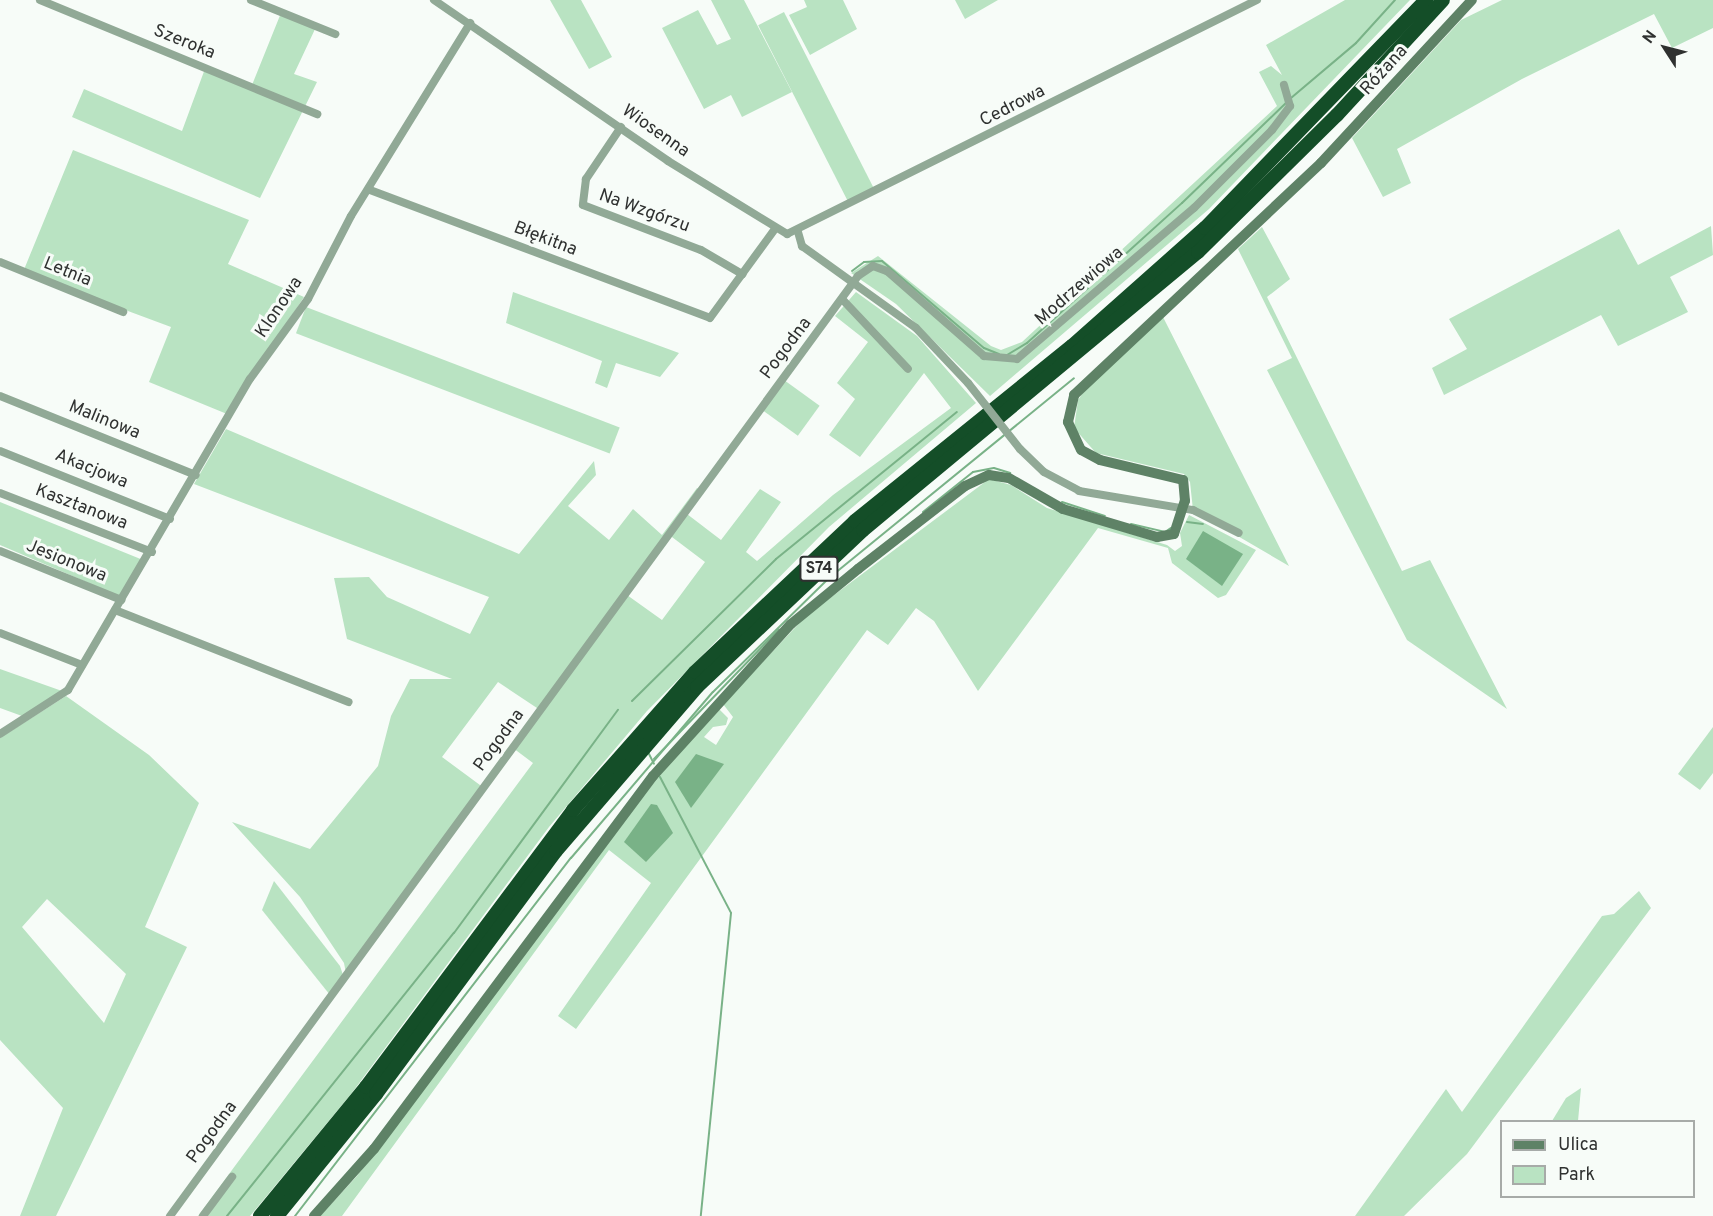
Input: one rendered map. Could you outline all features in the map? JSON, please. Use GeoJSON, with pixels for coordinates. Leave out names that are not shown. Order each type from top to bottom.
{"type":"FeatureCollection","features":[{"type":"Feature","properties":{"kind":"highway","name":"S74"},"geometry":{"type":"LineString","coordinates":[[260,1216],[366,1087],[573,810],[695,672],[855,521],[1072,346],[1205,228],[1426,0]]}},
{"type":"Feature","properties":{"kind":"highway","name":"S74"},"geometry":{"type":"LineString","coordinates":[[277,1216],[394,1070],[556,850],[697,687],[863,530],[1198,252],[1337,115],[1443,0]]}},
{"type":"Feature","properties":{"kind":"street","name":"Szeroka"},"geometry":{"type":"LineString","coordinates":[[40,0],[317,114]]}},
{"type":"Feature","properties":{"kind":"street"},"geometry":{"type":"LineString","coordinates":[[251,0],[335,34]]}},
{"type":"Feature","properties":{"kind":"street","name":"Wiosenna"},"geometry":{"type":"LineString","coordinates":[[434,0],[775,229],[798,232]]}},
{"type":"Feature","properties":{"kind":"street","name":"Cedrowa"},"geometry":{"type":"LineString","coordinates":[[798,232],[1239,4],[1257,0]]}},
{"type":"Feature","properties":{"kind":"street","name":"Różana"},"geometry":{"type":"LineString","coordinates":[[1184,508],[1186,488],[1178,476],[1100,460],[1081,450],[1069,427],[1070,403],[1086,381],[1321,163],[1472,0]]}},
{"type":"Feature","properties":{"kind":"street","name":"Klonowa"},"geometry":{"type":"LineString","coordinates":[[0,734],[68,690],[470,23]]}},
{"type":"Feature","properties":{"kind":"street","name":"Modrzewiowa"},"geometry":{"type":"LineString","coordinates":[[854,283],[866,268],[887,271],[984,356],[1017,359],[1194,208],[1287,115],[1289,99],[1284,85]]}},
{"type":"Feature","properties":{"kind":"street","name":"Na Wzgórzu"},"geometry":{"type":"LineString","coordinates":[[621,127],[586,179],[583,205],[701,250],[742,274]]}},
{"type":"Feature","properties":{"kind":"street","name":"Błękitna"},"geometry":{"type":"LineString","coordinates":[[370,190],[710,318],[742,274]]}},
{"type":"Feature","properties":{"kind":"street"},"geometry":{"type":"LineString","coordinates":[[742,274],[775,229]]}},
{"type":"Feature","properties":{"kind":"street"},"geometry":{"type":"LineString","coordinates":[[798,232],[802,246],[916,328],[968,383],[1020,449],[1044,472],[1079,491],[1184,508],[1239,534]]}},
{"type":"Feature","properties":{"kind":"street","name":"Letnia"},"geometry":{"type":"LineString","coordinates":[[0,262],[123,312]]}},
{"type":"Feature","properties":{"kind":"street","name":"Pogodna"},"geometry":{"type":"LineString","coordinates":[[170,1216],[854,283]]}},
{"type":"Feature","properties":{"kind":"street"},"geometry":{"type":"LineString","coordinates":[[842,299],[908,369]]}},
{"type":"Feature","properties":{"kind":"street","name":"Malinowa"},"geometry":{"type":"LineString","coordinates":[[0,396],[196,475]]}},
{"type":"Feature","properties":{"kind":"street","name":"Akacjowa"},"geometry":{"type":"LineString","coordinates":[[0,450],[170,519]]}},
{"type":"Feature","properties":{"kind":"street"},"geometry":{"type":"LineString","coordinates":[[315,1216],[374,1149],[653,776],[800,615],[982,476],[1005,477],[1063,509],[1157,537],[1174,534],[1184,508]]}},
{"type":"Feature","properties":{"kind":"street","name":"Kasztanowa"},"geometry":{"type":"LineString","coordinates":[[0,493],[152,552]]}},
{"type":"Feature","properties":{"kind":"street","name":"Jesionowa"},"geometry":{"type":"LineString","coordinates":[[0,551],[121,600]]}},
{"type":"Feature","properties":{"kind":"street"},"geometry":{"type":"LineString","coordinates":[[115,610],[348,702]]}},
{"type":"Feature","properties":{"kind":"street"},"geometry":{"type":"LineString","coordinates":[[0,633],[82,665]]}},
{"type":"Feature","properties":{"kind":"street"},"geometry":{"type":"LineString","coordinates":[[204,1216],[232,1177]]}},
{"type":"Feature","properties":{"kind":"green space"},"geometry":{"type":"Polygon","coordinates":[[[550,0],[581,0],[612,57],[589,69],[550,0]]]}},
{"type":"Feature","properties":{"kind":"green space"},"geometry":{"type":"Polygon","coordinates":[[[711,0],[744,0],[792,92],[742,117],[731,95],[704,109],[662,28],[698,10],[717,45],[731,39],[711,0]]]}},
{"type":"Feature","properties":{"kind":"green space"},"geometry":{"type":"Polygon","coordinates":[[[804,0],[843,0],[857,29],[810,55],[789,15],[807,7],[804,0]]]}},
{"type":"Feature","properties":{"kind":"green space"},"geometry":{"type":"Polygon","coordinates":[[[955,0],[998,0],[965,19],[955,0]]]}},
{"type":"Feature","properties":{"kind":"green space"},"geometry":{"type":"Polygon","coordinates":[[[1345,0],[1410,0],[1209,209],[990,396],[896,304],[851,273],[878,256],[991,346],[1001,350],[1022,342],[1277,106],[1259,72],[1271,66],[1282,75],[1266,45],[1345,0]]]}},
{"type":"Feature","properties":{"kind":"green space"},"geometry":{"type":"Polygon","coordinates":[[[1502,0],[1713,0],[1713,28],[1672,48],[1654,14],[1522,79],[1397,149],[1411,183],[1383,197],[1352,138],[1461,20],[1502,0]]]}},
{"type":"Feature","properties":{"kind":"green space"},"geometry":{"type":"Polygon","coordinates":[[[784,12],[873,188],[848,201],[758,25],[784,12]]]}},
{"type":"Feature","properties":{"kind":"green space"},"geometry":{"type":"Polygon","coordinates":[[[281,13],[316,27],[294,74],[317,82],[260,198],[72,117],[84,89],[182,131],[206,66],[252,85],[281,13]]]}},
{"type":"Feature","properties":{"kind":"green space"},"geometry":{"type":"Polygon","coordinates":[[[73,150],[249,220],[228,264],[304,297],[227,414],[149,382],[171,327],[23,272],[73,150]]]}},
{"type":"Feature","properties":{"kind":"green space"},"geometry":{"type":"Polygon","coordinates":[[[1711,226],[1713,255],[1670,277],[1688,312],[1618,346],[1601,315],[1444,395],[1432,368],[1467,349],[1449,319],[1619,229],[1638,265],[1711,226]]]}},
{"type":"Feature","properties":{"kind":"green space"},"geometry":{"type":"Polygon","coordinates":[[[1262,227],[1290,279],[1267,297],[1402,571],[1430,560],[1507,709],[1407,640],[1267,370],[1292,358],[1238,249],[1262,227]]]}},
{"type":"Feature","properties":{"kind":"green space"},"geometry":{"type":"Polygon","coordinates":[[[513,292],[679,353],[660,377],[616,363],[607,388],[595,383],[602,361],[506,323],[513,292]]]}},
{"type":"Feature","properties":{"kind":"green space"},"geometry":{"type":"Polygon","coordinates":[[[856,292],[917,336],[976,403],[829,527],[647,711],[549,827],[351,1094],[250,1216],[198,1216],[533,763],[513,748],[627,595],[662,620],[705,562],[668,534],[540,710],[498,682],[442,757],[484,788],[347,979],[344,963],[300,897],[232,822],[310,849],[378,766],[391,716],[410,679],[452,679],[347,639],[334,578],[369,577],[387,597],[470,634],[489,597],[194,484],[226,429],[519,554],[594,461],[596,475],[568,506],[609,540],[633,509],[662,535],[697,488],[703,492],[687,514],[721,540],[760,489],[781,502],[746,552],[757,561],[833,495],[951,408],[924,373],[860,457],[829,435],[855,399],[837,383],[868,342],[835,316],[856,292]]]}},
{"type":"Feature","properties":{"kind":"green space"},"geometry":{"type":"Polygon","coordinates":[[[306,307],[620,427],[610,454],[296,333],[306,307]]]}},
{"type":"Feature","properties":{"kind":"green space"},"geometry":{"type":"Polygon","coordinates":[[[1163,317],[1289,566],[1193,510],[1190,482],[1184,474],[1096,453],[1074,428],[1078,400],[1087,387],[1163,317]]]}},
{"type":"Feature","properties":{"kind":"green space"},"geometry":{"type":"Polygon","coordinates":[[[784,380],[820,406],[798,436],[762,410],[784,380]]]}},
{"type":"Feature","properties":{"kind":"green space"},"geometry":{"type":"Polygon","coordinates":[[[989,479],[1011,485],[1047,508],[1167,545],[1175,551],[1182,546],[1180,533],[1189,515],[1256,550],[1226,595],[1218,598],[1172,563],[1168,548],[1098,528],[978,691],[934,621],[916,608],[888,645],[867,630],[576,1029],[558,1016],[651,883],[609,850],[342,1216],[320,1216],[357,1176],[665,765],[719,709],[728,718],[726,725],[713,727],[704,737],[716,745],[733,717],[723,704],[806,616],[989,479]]]}},
{"type":"Feature","properties":{"kind":"green space"},"geometry":{"type":"Polygon","coordinates":[[[0,502],[143,560],[119,596],[0,545],[0,502]]]}},
{"type":"Feature","properties":{"kind":"green space"},"geometry":{"type":"Polygon","coordinates":[[[0,669],[62,691],[22,716],[0,708],[0,669]]]}},
{"type":"Feature","properties":{"kind":"green space"},"geometry":{"type":"Polygon","coordinates":[[[66,696],[149,755],[199,803],[145,927],[187,947],[56,1216],[20,1216],[63,1108],[0,1040],[0,738],[66,696]],[[47,899],[22,927],[104,1023],[126,974],[47,899]]]}},
{"type":"Feature","properties":{"kind":"green space"},"geometry":{"type":"Polygon","coordinates":[[[1713,727],[1713,773],[1700,790],[1678,774],[1713,727]]]}},
{"type":"Feature","properties":{"kind":"green space"},"geometry":{"type":"Polygon","coordinates":[[[274,881],[340,966],[343,975],[330,995],[262,910],[274,881]]]}},
{"type":"Feature","properties":{"kind":"green space"},"geometry":{"type":"Polygon","coordinates":[[[1639,891],[1651,908],[1467,1154],[1404,1216],[1355,1216],[1446,1089],[1462,1112],[1602,916],[1614,914],[1639,891]]]}},
{"type":"Feature","properties":{"kind":"green space"},"geometry":{"type":"Polygon","coordinates":[[[1581,1088],[1578,1120],[1553,1120],[1566,1098],[1581,1088]]]}},
{"type":"Feature","properties":{"kind":"shaded area"},"geometry":{"type":"Polygon","coordinates":[[[1203,531],[1243,554],[1222,586],[1186,559],[1203,531]]]}},
{"type":"Feature","properties":{"kind":"shaded area"},"geometry":{"type":"Polygon","coordinates":[[[696,754],[724,764],[691,808],[675,782],[696,754]]]}},
{"type":"Feature","properties":{"kind":"shaded area"},"geometry":{"type":"Polygon","coordinates":[[[651,804],[657,805],[673,833],[646,862],[624,842],[651,804]]]}},
{"type":"Feature","properties":{"kind":"waterway"},"geometry":{"type":"LineString","coordinates":[[1291,98],[1356,43],[1395,0]]}},
{"type":"Feature","properties":{"kind":"waterway"},"geometry":{"type":"LineString","coordinates":[[1007,355],[1027,343],[1182,203],[1287,102]]}},
{"type":"Feature","properties":{"kind":"waterway"},"geometry":{"type":"LineString","coordinates":[[852,271],[864,262],[882,261],[984,348],[999,354]]}},
{"type":"Feature","properties":{"kind":"waterway"},"geometry":{"type":"LineString","coordinates":[[295,1216],[571,858],[713,692],[829,578],[1074,378]]}},
{"type":"Feature","properties":{"kind":"waterway"},"geometry":{"type":"LineString","coordinates":[[632,701],[776,559],[957,412]]}},
{"type":"Feature","properties":{"kind":"waterway"},"geometry":{"type":"LineString","coordinates":[[923,512],[973,472],[994,468],[1010,473]]}},
{"type":"Feature","properties":{"kind":"waterway"},"geometry":{"type":"LineString","coordinates":[[1062,502],[1105,516]]}},
{"type":"Feature","properties":{"kind":"waterway"},"geometry":{"type":"LineString","coordinates":[[1187,522],[1203,524]]}},
{"type":"Feature","properties":{"kind":"waterway"},"geometry":{"type":"LineString","coordinates":[[1131,524],[1165,532],[1171,528]]}},
{"type":"Feature","properties":{"kind":"waterway"},"geometry":{"type":"LineString","coordinates":[[654,759],[779,629]]}},
{"type":"Feature","properties":{"kind":"waterway"},"geometry":{"type":"LineString","coordinates":[[227,1216],[454,933],[618,710]]}},
{"type":"Feature","properties":{"kind":"waterway"},"geometry":{"type":"LineString","coordinates":[[648,752],[654,764]]}},
{"type":"Feature","properties":{"kind":"waterway"},"geometry":{"type":"LineString","coordinates":[[660,777],[731,913],[701,1216]]}}]}
